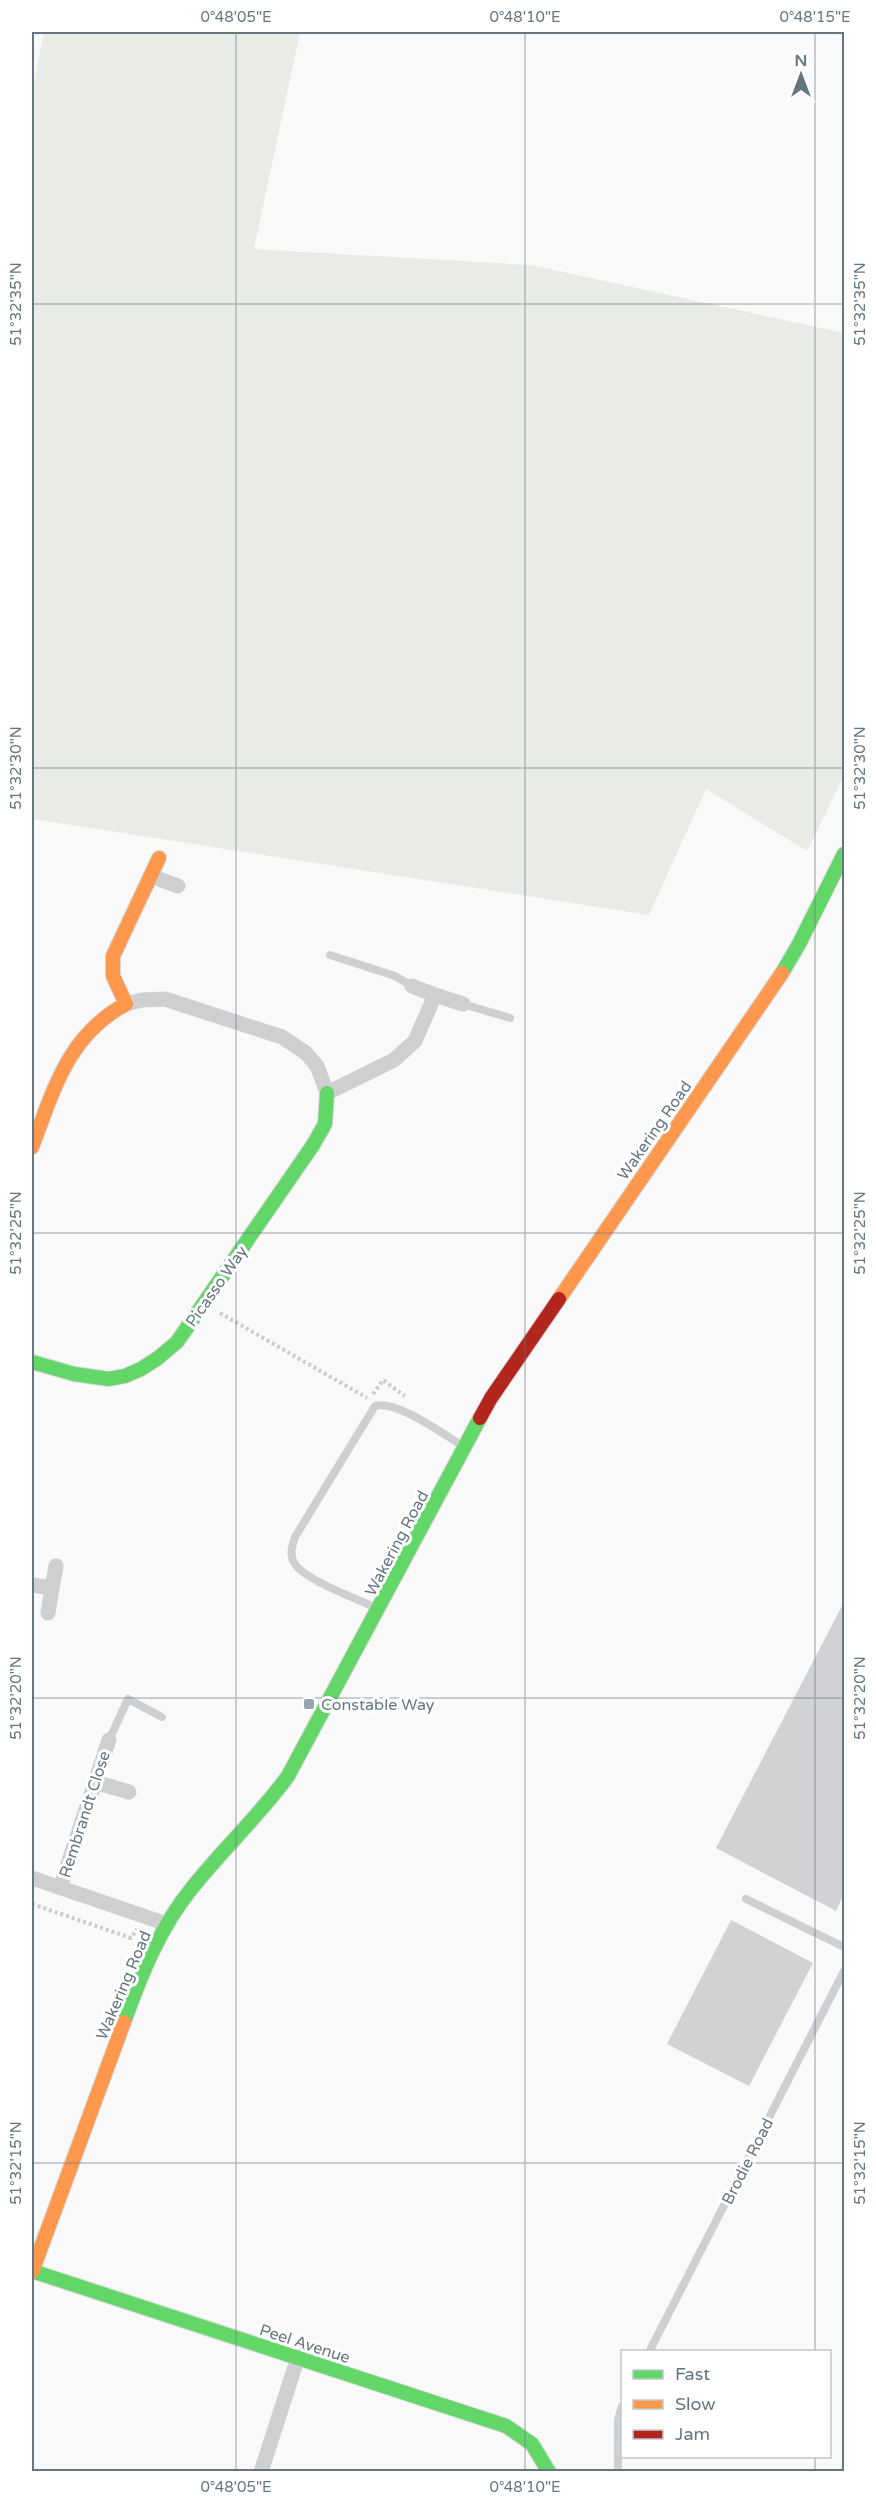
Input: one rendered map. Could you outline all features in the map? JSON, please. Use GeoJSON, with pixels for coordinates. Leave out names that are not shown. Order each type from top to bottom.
{"type":"FeatureCollection","features":[{"type":"Feature","properties":{"kind":"street","name":"Wakering Road"},"geometry":{"type":"LineString","coordinates":[[32,2272],[141,1975],[167,1924],[192,1888],[271,1800],[288,1776],[492,1398],[782,971],[799,944],[844,854]]}},
{"type":"Feature","properties":{"kind":"street"},"geometry":{"type":"LineString","coordinates":[[126,1004],[113,976],[113,956],[159,858]]}},
{"type":"Feature","properties":{"kind":"street"},"geometry":{"type":"LineString","coordinates":[[151,876],[178,886]]}},
{"type":"Feature","properties":{"kind":"street"},"geometry":{"type":"LineString","coordinates":[[412,986],[463,1004]]}},
{"type":"Feature","properties":{"kind":"street"},"geometry":{"type":"LineString","coordinates":[[327,1093],[394,1060],[415,1041],[435,994]]}},
{"type":"Feature","properties":{"kind":"street","name":"Picasso Way"},"geometry":{"type":"LineString","coordinates":[[32,1147],[78,1044],[99,1020],[126,1004],[142,1000],[165,999],[282,1037],[306,1053],[317,1066],[327,1093],[325,1124],[314,1146],[177,1342],[160,1358],[141,1371],[112,1379],[84,1378],[32,1362]]}},
{"type":"Feature","properties":{"kind":"street"},"geometry":{"type":"LineString","coordinates":[[48,1613],[56,1566]]}},
{"type":"Feature","properties":{"kind":"street"},"geometry":{"type":"LineString","coordinates":[[32,1585],[51,1588]]}},
{"type":"Feature","properties":{"kind":"street","name":"Rembrandt Close"},"geometry":{"type":"LineString","coordinates":[[60,1888],[109,1740]]}},
{"type":"Feature","properties":{"kind":"street"},"geometry":{"type":"LineString","coordinates":[[95,1782],[129,1792]]}},
{"type":"Feature","properties":{"kind":"street"},"geometry":{"type":"LineString","coordinates":[[32,1878],[167,1924]]}},
{"type":"Feature","properties":{"kind":"street","name":"Peel Avenue"},"geometry":{"type":"LineString","coordinates":[[32,2272],[506,2426],[525,2435],[539,2451],[549,2472]]}},
{"type":"Feature","properties":{"kind":"street"},"geometry":{"type":"LineString","coordinates":[[261,2472],[298,2357]]}},
{"type":"Feature","properties":{"kind":"lane"},"geometry":{"type":"LineString","coordinates":[[330,955],[395,976],[412,986]]}},
{"type":"Feature","properties":{"kind":"lane"},"geometry":{"type":"LineString","coordinates":[[463,1004],[510,1018]]}},
{"type":"Feature","properties":{"kind":"lane"},"geometry":{"type":"LineString","coordinates":[[379,1609],[343,1594],[300,1570],[293,1563],[291,1554],[295,1538],[375,1406],[388,1405],[415,1417],[465,1446]]}},
{"type":"Feature","properties":{"kind":"lane"},"geometry":{"type":"LineString","coordinates":[[109,1740],[128,1699],[162,1717]]}},
{"type":"Feature","properties":{"kind":"lane"},"geometry":{"type":"LineString","coordinates":[[746,1899],[844,1947]]}},
{"type":"Feature","properties":{"kind":"lane","name":"Brodie Road"},"geometry":{"type":"LineString","coordinates":[[650,2350],[844,1971]]}},
{"type":"Feature","properties":{"kind":"lane"},"geometry":{"type":"LineString","coordinates":[[618,2472],[618,2420],[621,2410]]}},
{"type":"Feature","properties":{"kind":"path"},"geometry":{"type":"LineString","coordinates":[[203,1304],[369,1400],[382,1380],[411,1400]]}},
{"type":"Feature","properties":{"kind":"path"},"geometry":{"type":"LineString","coordinates":[[32,1904],[131,1938],[145,1917]]}},
{"type":"Feature","properties":{"kind":"shaded area"},"geometry":{"type":"Polygon","coordinates":[[[44,32],[300,32],[254,249],[531,265],[844,333],[844,776],[807,851],[706,789],[649,915],[33,819],[32,821],[32,92],[44,32]]]}},
{"type":"Feature","properties":{"kind":"building"},"geometry":{"type":"Polygon","coordinates":[[[844,1602],[844,1894],[836,1911],[716,1848],[844,1602]]]}},
{"type":"Feature","properties":{"kind":"building"},"geometry":{"type":"Polygon","coordinates":[[[731,1920],[813,1963],[749,2086],[667,2044],[731,1920]]]}},
{"type":"Feature","properties":{"kind":"traffic: fast"},"geometry":{"type":"LineString","coordinates":[[782,973],[844,854]]}},
{"type":"Feature","properties":{"kind":"traffic: fast"},"geometry":{"type":"LineString","coordinates":[[32,1362],[74,1374],[109,1379],[125,1376],[141,1369],[177,1342],[313,1145],[325,1124],[327,1093]]}},
{"type":"Feature","properties":{"kind":"traffic: fast"},"geometry":{"type":"LineString","coordinates":[[124,2022],[152,1952],[170,1919],[204,1874],[288,1776],[480,1418]]}},
{"type":"Feature","properties":{"kind":"traffic: fast"},"geometry":{"type":"LineString","coordinates":[[32,2271],[506,2426],[532,2444],[549,2472]]}},
{"type":"Feature","properties":{"kind":"traffic: slow"},"geometry":{"type":"LineString","coordinates":[[32,1147],[56,1084],[77,1048],[90,1031],[126,1004],[113,976],[113,956],[159,858]]}},
{"type":"Feature","properties":{"kind":"traffic: slow"},"geometry":{"type":"LineString","coordinates":[[559,1299],[782,973]]}},
{"type":"Feature","properties":{"kind":"traffic: slow"},"geometry":{"type":"LineString","coordinates":[[32,2272],[124,2022]]}},
{"type":"Feature","properties":{"kind":"traffic: jam"},"geometry":{"type":"LineString","coordinates":[[480,1418],[491,1398],[559,1299]]}},
{"type":"Feature","properties":{"kind":"place","name":"Constable Way"},"geometry":{"type":"Point","coordinates":[309,1704]}}]}
